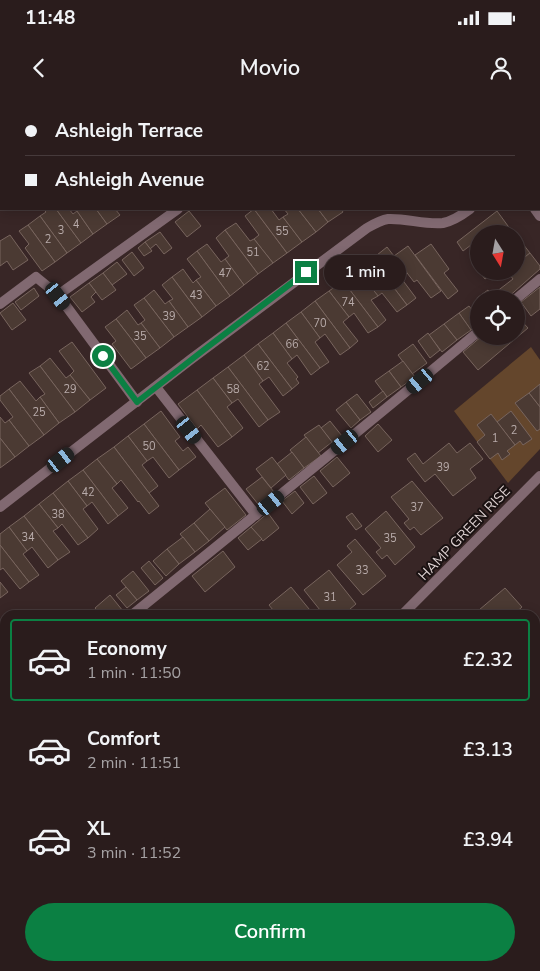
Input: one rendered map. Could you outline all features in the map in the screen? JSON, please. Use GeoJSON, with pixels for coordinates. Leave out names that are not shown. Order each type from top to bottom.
{"type":"FeatureCollection","features":[{"type":"Feature","properties":{"kind":"street"},"geometry":{"type":"LineString","coordinates":[[58,296],[177,210]]}},
{"type":"Feature","properties":{"kind":"street"},"geometry":{"type":"LineString","coordinates":[[0,507],[282,290],[367,228],[379,221],[389,219],[443,223],[453,220],[468,210]]}},
{"type":"Feature","properties":{"kind":"street"},"geometry":{"type":"LineString","coordinates":[[0,304],[36,277],[58,296],[137,402]]}},
{"type":"Feature","properties":{"kind":"street"},"geometry":{"type":"LineString","coordinates":[[525,292],[540,279]]}},
{"type":"Feature","properties":{"kind":"street"},"geometry":{"type":"LineString","coordinates":[[138,610],[470,339]]}},
{"type":"Feature","properties":{"kind":"street"},"geometry":{"type":"LineString","coordinates":[[156,387],[256,515]]}},
{"type":"Feature","properties":{"kind":"street","name":"HAMP GREEN RISE"},"geometry":{"type":"LineString","coordinates":[[410,610],[540,476]]}},
{"type":"Feature","properties":{"kind":"shaded area"},"geometry":{"type":"Polygon","coordinates":[[[531,347],[540,360],[540,449],[508,483],[454,411],[531,347]]]}},
{"type":"Feature","properties":{"kind":"building"},"geometry":{"type":"Polygon","coordinates":[[[44,210],[57,210],[81,243],[67,253],[40,216],[46,212],[44,210]]]}},
{"type":"Feature","properties":{"kind":"building"},"geometry":{"type":"Polygon","coordinates":[[[57,210],[70,210],[73,214],[77,211],[93,234],[81,243],[57,210]]]}},
{"type":"Feature","properties":{"kind":"building"},"geometry":{"type":"Polygon","coordinates":[[[97,210],[107,224],[93,234],[77,211],[97,210]]]}},
{"type":"Feature","properties":{"kind":"building"},"geometry":{"type":"Polygon","coordinates":[[[97,210],[116,210],[120,215],[107,224],[97,210]]]}},
{"type":"Feature","properties":{"kind":"building"},"geometry":{"type":"Polygon","coordinates":[[[255,210],[287,253],[273,263],[254,239],[259,235],[245,216],[255,210]]]}},
{"type":"Feature","properties":{"kind":"building"},"geometry":{"type":"Polygon","coordinates":[[[255,210],[272,210],[279,220],[283,217],[302,242],[287,253],[255,210]]]}},
{"type":"Feature","properties":{"kind":"building"},"geometry":{"type":"Polygon","coordinates":[[[285,210],[299,210],[316,232],[302,242],[283,217],[288,214],[285,210]]]}},
{"type":"Feature","properties":{"kind":"building"},"geometry":{"type":"Polygon","coordinates":[[[299,210],[319,210],[328,222],[316,232],[299,210]]]}},
{"type":"Feature","properties":{"kind":"building"},"geometry":{"type":"Polygon","coordinates":[[[319,210],[342,210],[343,212],[328,222],[319,210]]]}},
{"type":"Feature","properties":{"kind":"building"},"geometry":{"type":"Polygon","coordinates":[[[189,211],[201,226],[187,237],[175,222],[189,211]]]}},
{"type":"Feature","properties":{"kind":"building"},"geometry":{"type":"Polygon","coordinates":[[[497,211],[507,225],[479,225],[497,211]]]}},
{"type":"Feature","properties":{"kind":"building"},"geometry":{"type":"Polygon","coordinates":[[[40,216],[67,253],[55,262],[28,225],[40,216]]]}},
{"type":"Feature","properties":{"kind":"building"},"geometry":{"type":"Polygon","coordinates":[[[236,223],[250,241],[254,239],[273,263],[258,274],[225,230],[236,223]]]}},
{"type":"Feature","properties":{"kind":"building"},"geometry":{"type":"Polygon","coordinates":[[[28,225],[55,262],[42,271],[25,248],[29,244],[19,231],[28,225]]]}},
{"type":"Feature","properties":{"kind":"building"},"geometry":{"type":"Polygon","coordinates":[[[225,230],[258,274],[244,285],[225,259],[229,256],[216,238],[225,230]]]}},
{"type":"Feature","properties":{"kind":"building"},"geometry":{"type":"Polygon","coordinates":[[[160,232],[172,248],[164,254],[156,244],[150,249],[145,242],[160,232]]]}},
{"type":"Feature","properties":{"kind":"building"},"geometry":{"type":"Polygon","coordinates":[[[470,232],[470,246],[463,251],[457,242],[470,232]]]}},
{"type":"Feature","properties":{"kind":"building"},"geometry":{"type":"Polygon","coordinates":[[[10,235],[28,260],[13,270],[7,261],[0,266],[0,241],[10,235]]]}},
{"type":"Feature","properties":{"kind":"building"},"geometry":{"type":"Polygon","coordinates":[[[145,242],[152,251],[144,256],[138,248],[145,242]]]}},
{"type":"Feature","properties":{"kind":"building"},"geometry":{"type":"Polygon","coordinates":[[[207,244],[221,262],[225,259],[244,285],[230,296],[197,251],[207,244]]]}},
{"type":"Feature","properties":{"kind":"building"},"geometry":{"type":"Polygon","coordinates":[[[431,244],[449,269],[444,273],[458,291],[448,299],[415,255],[431,244]]]}},
{"type":"Feature","properties":{"kind":"building"},"geometry":{"type":"Polygon","coordinates":[[[408,246],[441,291],[431,298],[417,280],[414,282],[394,256],[408,246]]]}},
{"type":"Feature","properties":{"kind":"building"},"geometry":{"type":"Polygon","coordinates":[[[387,247],[407,273],[401,278],[416,298],[407,305],[372,259],[387,247]]]}},
{"type":"Feature","properties":{"kind":"building"},"geometry":{"type":"Polygon","coordinates":[[[525,247],[530,253],[525,257],[525,247]]]}},
{"type":"Feature","properties":{"kind":"building"},"geometry":{"type":"Polygon","coordinates":[[[197,251],[230,296],[216,306],[196,280],[201,277],[187,259],[197,251]]]}},
{"type":"Feature","properties":{"kind":"building"},"geometry":{"type":"Polygon","coordinates":[[[132,252],[144,268],[134,276],[122,260],[132,252]]]}},
{"type":"Feature","properties":{"kind":"building"},"geometry":{"type":"Polygon","coordinates":[[[530,253],[540,266],[540,269],[516,290],[499,290],[512,280],[525,280],[525,257],[530,253]]]}},
{"type":"Feature","properties":{"kind":"building"},"geometry":{"type":"Polygon","coordinates":[[[372,259],[407,305],[397,312],[382,293],[378,296],[358,270],[372,259]]]}},
{"type":"Feature","properties":{"kind":"building"},"geometry":{"type":"Polygon","coordinates":[[[117,262],[127,274],[112,285],[103,273],[117,262]]]}},
{"type":"Feature","properties":{"kind":"building"},"geometry":{"type":"Polygon","coordinates":[[[183,269],[193,283],[196,280],[216,306],[202,317],[172,277],[183,269]]]}},
{"type":"Feature","properties":{"kind":"building"},"geometry":{"type":"Polygon","coordinates":[[[358,270],[378,296],[371,300],[386,320],[378,327],[343,281],[358,270]]]}},
{"type":"Feature","properties":{"kind":"building"},"geometry":{"type":"Polygon","coordinates":[[[103,273],[116,290],[102,300],[89,283],[103,273]]]}},
{"type":"Feature","properties":{"kind":"building"},"geometry":{"type":"Polygon","coordinates":[[[172,277],[202,317],[188,327],[169,301],[173,299],[162,285],[172,277]]]}},
{"type":"Feature","properties":{"kind":"building"},"geometry":{"type":"Polygon","coordinates":[[[343,281],[378,327],[368,333],[354,313],[349,317],[329,291],[343,281]]]}},
{"type":"Feature","properties":{"kind":"building"},"geometry":{"type":"Polygon","coordinates":[[[89,283],[96,292],[91,297],[95,302],[82,312],[70,297],[89,283]]]}},
{"type":"Feature","properties":{"kind":"building"},"geometry":{"type":"Polygon","coordinates":[[[540,287],[540,309],[531,316],[525,308],[525,299],[540,287]]]}},
{"type":"Feature","properties":{"kind":"building"},"geometry":{"type":"Polygon","coordinates":[[[34,288],[39,296],[21,310],[15,302],[34,288]]]}},
{"type":"Feature","properties":{"kind":"building"},"geometry":{"type":"Polygon","coordinates":[[[154,290],[165,304],[169,301],[188,327],[174,337],[144,298],[154,290]]]}},
{"type":"Feature","properties":{"kind":"building"},"geometry":{"type":"Polygon","coordinates":[[[329,291],[349,317],[343,322],[358,341],[350,348],[315,301],[329,291]]]}},
{"type":"Feature","properties":{"kind":"building"},"geometry":{"type":"Polygon","coordinates":[[[144,298],[174,337],[160,348],[141,323],[145,320],[134,305],[144,298]]]}},
{"type":"Feature","properties":{"kind":"building"},"geometry":{"type":"Polygon","coordinates":[[[315,301],[350,348],[340,355],[325,334],[320,338],[301,312],[315,301]]]}},
{"type":"Feature","properties":{"kind":"building"},"geometry":{"type":"Polygon","coordinates":[[[13,303],[26,320],[12,330],[0,313],[13,303]]]}},
{"type":"Feature","properties":{"kind":"building"},"geometry":{"type":"Polygon","coordinates":[[[469,306],[470,307],[470,329],[459,313],[469,306]]]}},
{"type":"Feature","properties":{"kind":"building"},"geometry":{"type":"Polygon","coordinates":[[[127,310],[138,325],[141,323],[160,348],[146,358],[116,319],[127,310]]]}},
{"type":"Feature","properties":{"kind":"building"},"geometry":{"type":"Polygon","coordinates":[[[301,312],[320,338],[315,342],[329,362],[320,368],[286,323],[301,312]]]}},
{"type":"Feature","properties":{"kind":"building"},"geometry":{"type":"Polygon","coordinates":[[[459,313],[470,331],[457,340],[444,324],[459,313]]]}},
{"type":"Feature","properties":{"kind":"building"},"geometry":{"type":"Polygon","coordinates":[[[116,319],[146,358],[131,369],[112,344],[116,341],[105,327],[116,319]]]}},
{"type":"Feature","properties":{"kind":"building"},"geometry":{"type":"Polygon","coordinates":[[[286,323],[320,368],[311,375],[297,355],[292,359],[273,333],[286,323]]]}},
{"type":"Feature","properties":{"kind":"building"},"geometry":{"type":"Polygon","coordinates":[[[444,324],[457,340],[442,352],[429,335],[444,324]]]}},
{"type":"Feature","properties":{"kind":"building"},"geometry":{"type":"Polygon","coordinates":[[[273,333],[292,359],[287,363],[298,377],[296,379],[299,383],[292,389],[258,344],[273,333]]]}},
{"type":"Feature","properties":{"kind":"building"},"geometry":{"type":"Polygon","coordinates":[[[428,333],[440,350],[430,358],[418,341],[428,333]]]}},
{"type":"Feature","properties":{"kind":"building"},"geometry":{"type":"Polygon","coordinates":[[[72,342],[106,388],[90,400],[70,375],[74,371],[59,351],[72,342]]]}},
{"type":"Feature","properties":{"kind":"building"},"geometry":{"type":"Polygon","coordinates":[[[258,344],[292,389],[283,396],[269,377],[263,381],[244,355],[258,344]]]}},
{"type":"Feature","properties":{"kind":"building"},"geometry":{"type":"Polygon","coordinates":[[[413,344],[427,363],[412,374],[398,355],[413,344]]]}},
{"type":"Feature","properties":{"kind":"building"},"geometry":{"type":"Polygon","coordinates":[[[471,345],[508,345],[478,370],[463,352],[471,345]]]}},
{"type":"Feature","properties":{"kind":"building"},"geometry":{"type":"Polygon","coordinates":[[[244,355],[263,381],[259,384],[280,412],[268,420],[228,367],[244,355]]]}},
{"type":"Feature","properties":{"kind":"building"},"geometry":{"type":"Polygon","coordinates":[[[50,358],[66,378],[70,375],[90,400],[75,412],[40,366],[50,358]]]}},
{"type":"Feature","properties":{"kind":"building"},"geometry":{"type":"Polygon","coordinates":[[[403,361],[415,377],[401,387],[389,371],[403,361]]]}},
{"type":"Feature","properties":{"kind":"building"},"geometry":{"type":"Polygon","coordinates":[[[40,366],[75,412],[59,423],[40,397],[45,394],[29,373],[40,366]]]}},
{"type":"Feature","properties":{"kind":"building"},"geometry":{"type":"Polygon","coordinates":[[[228,367],[268,420],[259,427],[238,399],[232,403],[213,378],[228,367]]]}},
{"type":"Feature","properties":{"kind":"building"},"geometry":{"type":"Polygon","coordinates":[[[389,371],[401,387],[387,397],[375,381],[389,371]]]}},
{"type":"Feature","properties":{"kind":"building"},"geometry":{"type":"Polygon","coordinates":[[[213,378],[232,403],[227,407],[243,428],[232,437],[197,390],[213,378]]]}},
{"type":"Feature","properties":{"kind":"building"},"geometry":{"type":"Polygon","coordinates":[[[20,381],[36,401],[40,397],[59,423],[44,435],[9,389],[20,381]]]}},
{"type":"Feature","properties":{"kind":"building"},"geometry":{"type":"Polygon","coordinates":[[[540,384],[540,407],[529,393],[540,384]]]}},
{"type":"Feature","properties":{"kind":"building"},"geometry":{"type":"Polygon","coordinates":[[[9,389],[44,435],[29,446],[9,420],[13,417],[0,400],[0,396],[9,389]]]}},
{"type":"Feature","properties":{"kind":"building"},"geometry":{"type":"Polygon","coordinates":[[[197,390],[232,437],[218,447],[201,425],[197,429],[178,404],[197,390]]]}},
{"type":"Feature","properties":{"kind":"building"},"geometry":{"type":"Polygon","coordinates":[[[383,391],[387,397],[373,408],[369,402],[383,391]]]}},
{"type":"Feature","properties":{"kind":"building"},"geometry":{"type":"Polygon","coordinates":[[[529,393],[540,407],[540,429],[537,431],[515,403],[529,393]]]}},
{"type":"Feature","properties":{"kind":"building"},"geometry":{"type":"Polygon","coordinates":[[[357,394],[371,412],[360,420],[346,402],[357,394]]]}},
{"type":"Feature","properties":{"kind":"building"},"geometry":{"type":"Polygon","coordinates":[[[346,402],[360,420],[351,428],[336,410],[346,402]]]}},
{"type":"Feature","properties":{"kind":"building"},"geometry":{"type":"Polygon","coordinates":[[[161,411],[180,437],[175,441],[183,451],[188,447],[196,457],[179,470],[144,424],[161,411]]]}},
{"type":"Feature","properties":{"kind":"building"},"geometry":{"type":"Polygon","coordinates":[[[511,411],[532,439],[523,445],[520,441],[515,445],[497,422],[511,411]]]}},
{"type":"Feature","properties":{"kind":"building"},"geometry":{"type":"Polygon","coordinates":[[[491,414],[515,445],[507,451],[510,454],[502,460],[498,453],[490,459],[477,442],[485,435],[477,425],[491,414]]]}},
{"type":"Feature","properties":{"kind":"building"},"geometry":{"type":"Polygon","coordinates":[[[0,417],[5,423],[9,420],[29,446],[15,457],[0,438],[0,417]]]}},
{"type":"Feature","properties":{"kind":"building"},"geometry":{"type":"Polygon","coordinates":[[[330,421],[342,436],[333,443],[321,428],[330,421]]]}},
{"type":"Feature","properties":{"kind":"building"},"geometry":{"type":"Polygon","coordinates":[[[144,424],[179,470],[169,478],[153,457],[147,461],[128,436],[144,424]]]}},
{"type":"Feature","properties":{"kind":"building"},"geometry":{"type":"Polygon","coordinates":[[[378,424],[392,440],[378,452],[365,436],[378,424]]]}},
{"type":"Feature","properties":{"kind":"building"},"geometry":{"type":"Polygon","coordinates":[[[319,425],[332,442],[318,453],[304,435],[319,425]]]}},
{"type":"Feature","properties":{"kind":"building"},"geometry":{"type":"Polygon","coordinates":[[[128,436],[147,461],[142,465],[158,486],[149,493],[114,447],[128,436]]]}},
{"type":"Feature","properties":{"kind":"building"},"geometry":{"type":"Polygon","coordinates":[[[306,437],[321,456],[304,468],[290,450],[306,437]]]}},
{"type":"Feature","properties":{"kind":"building"},"geometry":{"type":"Polygon","coordinates":[[[0,438],[15,457],[0,468],[0,438]]]}},
{"type":"Feature","properties":{"kind":"building"},"geometry":{"type":"Polygon","coordinates":[[[449,443],[457,453],[470,443],[483,459],[470,469],[476,478],[453,496],[435,474],[425,482],[407,459],[415,453],[423,464],[449,443]]]}},
{"type":"Feature","properties":{"kind":"building"},"geometry":{"type":"Polygon","coordinates":[[[114,447],[159,506],[149,514],[121,480],[117,484],[97,459],[114,447]]]}},
{"type":"Feature","properties":{"kind":"building"},"geometry":{"type":"Polygon","coordinates":[[[292,452],[304,468],[289,480],[277,464],[292,452]]]}},
{"type":"Feature","properties":{"kind":"building"},"geometry":{"type":"Polygon","coordinates":[[[272,457],[286,475],[271,488],[256,469],[272,457]]]}},
{"type":"Feature","properties":{"kind":"building"},"geometry":{"type":"Polygon","coordinates":[[[337,457],[350,473],[333,487],[320,471],[337,457]]]}},
{"type":"Feature","properties":{"kind":"building"},"geometry":{"type":"Polygon","coordinates":[[[97,459],[117,484],[112,488],[128,508],[118,516],[83,470],[97,459]]]}},
{"type":"Feature","properties":{"kind":"building"},"geometry":{"type":"Polygon","coordinates":[[[83,470],[118,516],[108,524],[92,502],[87,506],[68,481],[83,470]]]}},
{"type":"Feature","properties":{"kind":"building"},"geometry":{"type":"Polygon","coordinates":[[[314,476],[327,493],[313,504],[300,487],[314,476]]]}},
{"type":"Feature","properties":{"kind":"building"},"geometry":{"type":"Polygon","coordinates":[[[262,477],[274,492],[258,504],[246,489],[262,477]]]}},
{"type":"Feature","properties":{"kind":"building"},"geometry":{"type":"Polygon","coordinates":[[[68,481],[87,506],[83,509],[98,529],[88,538],[53,493],[68,481]]]}},
{"type":"Feature","properties":{"kind":"building"},"geometry":{"type":"Polygon","coordinates":[[[412,481],[443,518],[421,535],[414,527],[410,530],[404,523],[409,519],[391,497],[412,481]]]}},
{"type":"Feature","properties":{"kind":"building"},"geometry":{"type":"Polygon","coordinates":[[[225,488],[246,515],[227,530],[205,503],[225,488]]]}},
{"type":"Feature","properties":{"kind":"building"},"geometry":{"type":"Polygon","coordinates":[[[295,491],[304,503],[292,514],[282,501],[295,491]]]}},
{"type":"Feature","properties":{"kind":"building"},"geometry":{"type":"Polygon","coordinates":[[[53,493],[88,538],[78,545],[62,524],[58,528],[39,504],[53,493]]]}},
{"type":"Feature","properties":{"kind":"building"},"geometry":{"type":"Polygon","coordinates":[[[39,504],[58,528],[53,531],[70,552],[58,560],[24,516],[39,504]]]}},
{"type":"Feature","properties":{"kind":"building"},"geometry":{"type":"Polygon","coordinates":[[[210,509],[225,527],[209,541],[194,523],[210,509]]]}},
{"type":"Feature","properties":{"kind":"building"},"geometry":{"type":"Polygon","coordinates":[[[386,511],[415,547],[395,565],[387,555],[382,559],[376,552],[381,548],[365,529],[386,511]]]}},
{"type":"Feature","properties":{"kind":"building"},"geometry":{"type":"Polygon","coordinates":[[[268,513],[279,528],[263,541],[251,527],[268,513]]]}},
{"type":"Feature","properties":{"kind":"building"},"geometry":{"type":"Polygon","coordinates":[[[352,513],[362,526],[356,530],[346,517],[352,513]]]}},
{"type":"Feature","properties":{"kind":"building"},"geometry":{"type":"Polygon","coordinates":[[[24,516],[58,560],[48,568],[32,547],[27,551],[9,527],[24,516]]]}},
{"type":"Feature","properties":{"kind":"building"},"geometry":{"type":"Polygon","coordinates":[[[194,523],[209,541],[195,552],[180,534],[194,523]]]}},
{"type":"Feature","properties":{"kind":"building"},"geometry":{"type":"Polygon","coordinates":[[[9,527],[27,551],[23,554],[39,575],[29,582],[0,545],[0,534],[9,527]]]}},
{"type":"Feature","properties":{"kind":"building"},"geometry":{"type":"Polygon","coordinates":[[[251,527],[262,539],[248,550],[238,538],[251,527]]]}},
{"type":"Feature","properties":{"kind":"building"},"geometry":{"type":"Polygon","coordinates":[[[183,537],[195,552],[179,564],[167,549],[183,537]]]}},
{"type":"Feature","properties":{"kind":"building"},"geometry":{"type":"Polygon","coordinates":[[[355,539],[386,576],[363,595],[337,565],[352,552],[347,546],[355,539]]]}},
{"type":"Feature","properties":{"kind":"building"},"geometry":{"type":"Polygon","coordinates":[[[0,545],[29,582],[20,589],[3,568],[0,570],[0,545]]]}},
{"type":"Feature","properties":{"kind":"building"},"geometry":{"type":"Polygon","coordinates":[[[167,549],[179,564],[166,576],[153,561],[167,549]]]}},
{"type":"Feature","properties":{"kind":"building"},"geometry":{"type":"Polygon","coordinates":[[[223,551],[235,567],[205,592],[192,576],[223,551]]]}},
{"type":"Feature","properties":{"kind":"building"},"geometry":{"type":"Polygon","coordinates":[[[149,561],[163,578],[155,585],[141,568],[149,561]]]}},
{"type":"Feature","properties":{"kind":"building"},"geometry":{"type":"Polygon","coordinates":[[[329,570],[356,604],[349,610],[320,610],[304,590],[329,570]]]}},
{"type":"Feature","properties":{"kind":"building"},"geometry":{"type":"Polygon","coordinates":[[[133,571],[149,591],[137,600],[121,581],[133,571]]]}},
{"type":"Feature","properties":{"kind":"building"},"geometry":{"type":"Polygon","coordinates":[[[0,582],[8,592],[0,598],[0,582]]]}},
{"type":"Feature","properties":{"kind":"building"},"geometry":{"type":"Polygon","coordinates":[[[126,587],[137,600],[127,608],[116,595],[126,587]]]}},
{"type":"Feature","properties":{"kind":"building"},"geometry":{"type":"Polygon","coordinates":[[[291,587],[310,610],[273,610],[269,605],[291,587]]]}},
{"type":"Feature","properties":{"kind":"building"},"geometry":{"type":"Polygon","coordinates":[[[505,588],[522,607],[519,610],[479,610],[505,588]]]}},
{"type":"Feature","properties":{"kind":"building"},"geometry":{"type":"Polygon","coordinates":[[[110,595],[122,610],[97,610],[95,608],[110,595]]]}},
{"type":"Feature","properties":{"kind":"route"},"geometry":{"type":"LineString","coordinates":[[103,356],[137,402],[306,272]]}}]}
